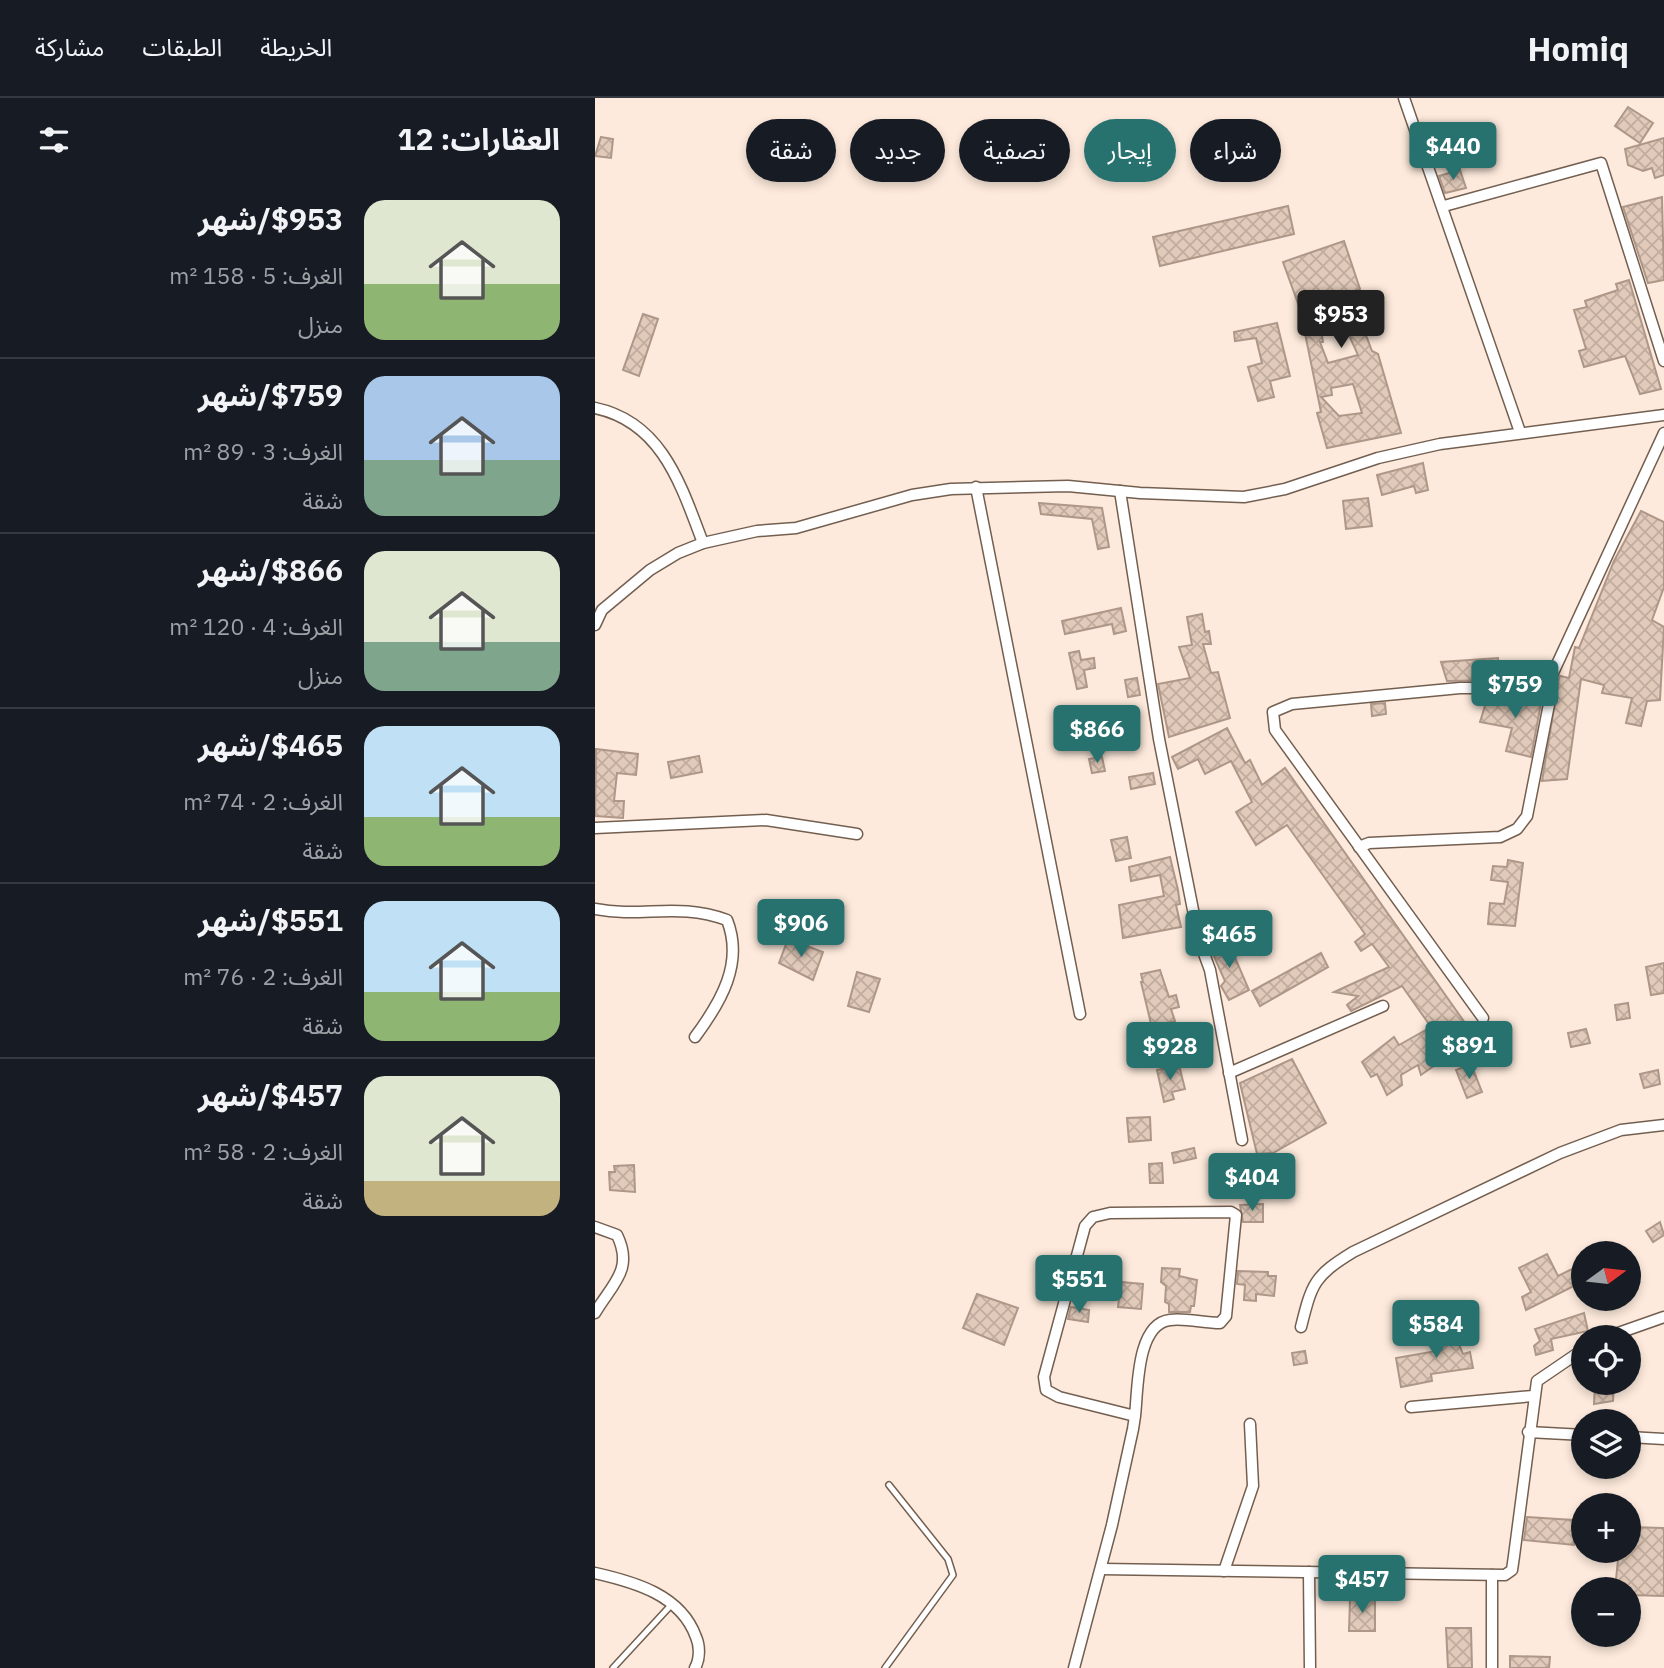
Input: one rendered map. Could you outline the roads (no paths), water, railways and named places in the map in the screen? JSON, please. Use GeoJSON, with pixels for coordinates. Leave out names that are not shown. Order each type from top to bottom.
{"type":"FeatureCollection","features":[{"type":"Feature","properties":{"kind":"street"},"geometry":{"type":"LineString","coordinates":[[1404,98],[1417,142],[1444,206],[1520,432]]}},
{"type":"Feature","properties":{"kind":"street"},"geometry":{"type":"LineString","coordinates":[[1444,206],[1601,163],[1664,360]]}},
{"type":"Feature","properties":{"kind":"street"},"geometry":{"type":"LineString","coordinates":[[595,408],[628,418],[655,440],[678,483],[703,543]]}},
{"type":"Feature","properties":{"kind":"street"},"geometry":{"type":"LineString","coordinates":[[595,625],[599,608],[678,552],[703,543],[757,531],[796,528],[912,495],[976,487],[1068,486],[1244,497],[1286,489],[1378,458],[1440,444],[1664,415]]}},
{"type":"Feature","properties":{"kind":"street"},"geometry":{"type":"LineString","coordinates":[[1546,688],[1613,538],[1664,433]]}},
{"type":"Feature","properties":{"kind":"street"},"geometry":{"type":"LineString","coordinates":[[976,487],[1080,1014]]}},
{"type":"Feature","properties":{"kind":"street"},"geometry":{"type":"LineString","coordinates":[[1121,491],[1159,739],[1242,1140]]}},
{"type":"Feature","properties":{"kind":"street"},"geometry":{"type":"LineString","coordinates":[[1483,1018],[1275,730],[1273,712],[1291,704],[1460,688],[1546,688]]}},
{"type":"Feature","properties":{"kind":"street"},"geometry":{"type":"LineString","coordinates":[[1359,847],[1369,843],[1500,837],[1517,828],[1527,816],[1548,715],[1551,694],[1546,688]]}},
{"type":"Feature","properties":{"kind":"street"},"geometry":{"type":"LineString","coordinates":[[595,828],[767,820],[857,834]]}},
{"type":"Feature","properties":{"kind":"street"},"geometry":{"type":"LineString","coordinates":[[595,909],[621,914],[675,908],[705,912],[727,920],[732,935],[734,961],[715,1010],[695,1037]]}},
{"type":"Feature","properties":{"kind":"street"},"geometry":{"type":"LineString","coordinates":[[1229,1073],[1383,1006]]}},
{"type":"Feature","properties":{"kind":"street"},"geometry":{"type":"LineString","coordinates":[[1301,1326],[1311,1287],[1327,1268],[1353,1252],[1560,1153],[1621,1130],[1664,1125]]}},
{"type":"Feature","properties":{"kind":"street"},"geometry":{"type":"LineString","coordinates":[[1075,1668],[1101,1569],[1135,1416],[1145,1339],[1153,1328],[1169,1320],[1220,1323],[1226,1316],[1236,1215],[1231,1212],[1110,1213],[1093,1217],[1085,1226],[1044,1377],[1046,1390],[1059,1398],[1135,1416]]}},
{"type":"Feature","properties":{"kind":"street"},"geometry":{"type":"LineString","coordinates":[[595,1227],[617,1235],[624,1249],[624,1267],[595,1313]]}},
{"type":"Feature","properties":{"kind":"street"},"geometry":{"type":"LineString","coordinates":[[1641,1325],[1664,1317]]}},
{"type":"Feature","properties":{"kind":"street"},"geometry":{"type":"LineString","coordinates":[[1101,1569],[1505,1575],[1512,1570],[1528,1432],[1537,1381],[1571,1358]]}},
{"type":"Feature","properties":{"kind":"street"},"geometry":{"type":"LineString","coordinates":[[1411,1408],[1533,1396]]}},
{"type":"Feature","properties":{"kind":"street"},"geometry":{"type":"LineString","coordinates":[[1224,1571],[1253,1486],[1250,1424]]}},
{"type":"Feature","properties":{"kind":"street"},"geometry":{"type":"LineString","coordinates":[[1528,1432],[1571,1434]]}},
{"type":"Feature","properties":{"kind":"street"},"geometry":{"type":"LineString","coordinates":[[1641,1438],[1664,1439]]}},
{"type":"Feature","properties":{"kind":"street"},"geometry":{"type":"LineString","coordinates":[[1310,1572],[1310,1668]]}},
{"type":"Feature","properties":{"kind":"street"},"geometry":{"type":"LineString","coordinates":[[595,1573],[650,1589],[673,1603],[691,1623],[699,1644],[698,1667]]}},
{"type":"Feature","properties":{"kind":"street"},"geometry":{"type":"LineString","coordinates":[[1492,1575],[1492,1668]]}},
{"type":"Feature","properties":{"kind":"lane"},"geometry":{"type":"LineString","coordinates":[[885,1668],[953,1575],[948,1559],[889,1485]]}},
{"type":"Feature","properties":{"kind":"lane"},"geometry":{"type":"LineString","coordinates":[[613,1668],[673,1603]]}}]}
